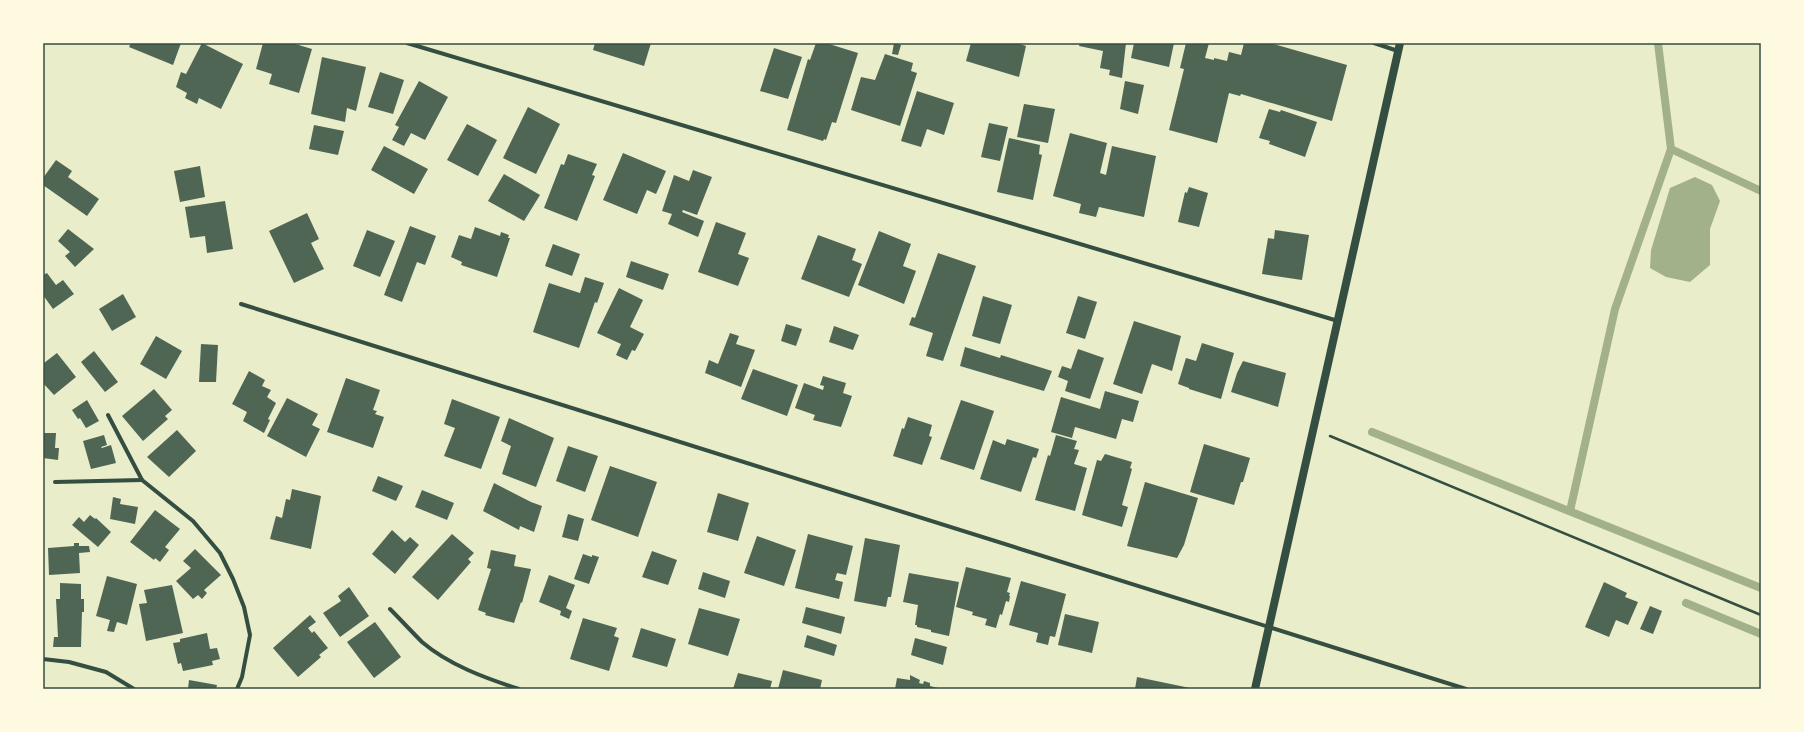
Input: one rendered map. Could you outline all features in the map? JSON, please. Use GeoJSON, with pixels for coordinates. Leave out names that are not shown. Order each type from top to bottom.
{"type":"FeatureCollection","features":[{"type":"Feature","properties":{"kind":"main road"},"geometry":{"type":"LineString","coordinates":[[1255,689],[1400,47]]}},
{"type":"Feature","properties":{"kind":"street"},"geometry":{"type":"LineString","coordinates":[[407,43],[1338,321]]}},
{"type":"Feature","properties":{"kind":"street"},"geometry":{"type":"LineString","coordinates":[[1374,43],[1400,47]]}},
{"type":"Feature","properties":{"kind":"street"},"geometry":{"type":"LineString","coordinates":[[240,304],[1466,689]]}},
{"type":"Feature","properties":{"kind":"street"},"geometry":{"type":"LineString","coordinates":[[108,415],[142,480],[194,521],[220,553],[233,579],[244,607],[250,635],[242,677],[237,689]]}},
{"type":"Feature","properties":{"kind":"street"},"geometry":{"type":"LineString","coordinates":[[55,482],[142,480]]}},
{"type":"Feature","properties":{"kind":"street"},"geometry":{"type":"LineString","coordinates":[[390,609],[423,642],[456,665],[495,682],[518,689]]}},
{"type":"Feature","properties":{"kind":"street"},"geometry":{"type":"LineString","coordinates":[[43,659],[69,662],[106,672],[134,689]]}},
{"type":"Feature","properties":{"kind":"path"},"geometry":{"type":"LineString","coordinates":[[1313,428],[1761,615]]}},
{"type":"Feature","properties":{"kind":"shaded area"},"geometry":{"type":"Polygon","coordinates":[[[1695,177],[1712,185],[1720,201],[1710,229],[1710,265],[1690,282],[1666,277],[1650,268],[1651,250],[1670,188],[1695,177]]]}},
{"type":"Feature","properties":{"kind":"building"},"geometry":{"type":"Polygon","coordinates":[[[131,43],[181,43],[173,65],[129,47],[131,43]]]}},
{"type":"Feature","properties":{"kind":"building"},"geometry":{"type":"Polygon","coordinates":[[[202,43],[243,64],[221,109],[199,98],[197,104],[185,98],[187,93],[176,87],[181,72],[186,74],[202,43]]]}},
{"type":"Feature","properties":{"kind":"building"},"geometry":{"type":"Polygon","coordinates":[[[263,43],[292,43],[312,49],[299,93],[269,84],[272,74],[256,69],[263,43]]]}},
{"type":"Feature","properties":{"kind":"building"},"geometry":{"type":"Polygon","coordinates":[[[595,43],[651,43],[644,66],[593,50],[595,43]]]}},
{"type":"Feature","properties":{"kind":"building"},"geometry":{"type":"Polygon","coordinates":[[[816,43],[826,43],[858,53],[836,123],[832,122],[826,140],[824,139],[823,141],[787,130],[808,59],[810,60],[816,43]]]}},
{"type":"Feature","properties":{"kind":"building"},"geometry":{"type":"Polygon","coordinates":[[[894,43],[901,45],[898,55],[892,54],[894,43]]]}},
{"type":"Feature","properties":{"kind":"building"},"geometry":{"type":"Polygon","coordinates":[[[971,43],[1017,43],[1026,46],[1019,77],[966,61],[971,43]]]}},
{"type":"Feature","properties":{"kind":"building"},"geometry":{"type":"Polygon","coordinates":[[[1080,43],[1126,43],[1122,78],[1109,75],[1110,70],[1100,68],[1103,51],[1079,46],[1080,43]]]}},
{"type":"Feature","properties":{"kind":"building"},"geometry":{"type":"Polygon","coordinates":[[[1134,43],[1174,43],[1169,67],[1131,58],[1134,43]]]}},
{"type":"Feature","properties":{"kind":"building"},"geometry":{"type":"Polygon","coordinates":[[[1186,43],[1209,43],[1205,58],[1214,60],[1214,58],[1227,61],[1229,52],[1241,55],[1244,43],[1270,43],[1347,65],[1332,121],[1241,94],[1240,96],[1229,93],[1217,143],[1169,130],[1184,69],[1180,68],[1186,43]]]}},
{"type":"Feature","properties":{"kind":"building"},"geometry":{"type":"Polygon","coordinates":[[[774,48],[802,57],[788,99],[760,91],[774,48]]]}},
{"type":"Feature","properties":{"kind":"building"},"geometry":{"type":"Polygon","coordinates":[[[885,54],[913,63],[911,71],[917,73],[900,126],[851,110],[861,77],[875,80],[885,54]]]}},
{"type":"Feature","properties":{"kind":"building"},"geometry":{"type":"Polygon","coordinates":[[[322,57],[366,67],[356,111],[347,108],[345,122],[311,114],[322,57]]]}},
{"type":"Feature","properties":{"kind":"building"},"geometry":{"type":"Polygon","coordinates":[[[380,72],[404,80],[393,114],[368,107],[380,72]]]}},
{"type":"Feature","properties":{"kind":"building"},"geometry":{"type":"Polygon","coordinates":[[[419,81],[448,97],[425,140],[411,133],[404,146],[392,140],[399,127],[395,125],[419,81]]]}},
{"type":"Feature","properties":{"kind":"building"},"geometry":{"type":"Polygon","coordinates":[[[1125,81],[1144,85],[1138,114],[1120,109],[1125,81]]]}},
{"type":"Feature","properties":{"kind":"building"},"geometry":{"type":"Polygon","coordinates":[[[917,91],[954,103],[944,135],[927,129],[921,147],[901,141],[917,91]]]}},
{"type":"Feature","properties":{"kind":"building"},"geometry":{"type":"Polygon","coordinates":[[[1024,104],[1055,109],[1048,143],[1017,137],[1024,104]]]}},
{"type":"Feature","properties":{"kind":"building"},"geometry":{"type":"Polygon","coordinates":[[[528,107],[560,124],[536,174],[503,158],[528,107]]]}},
{"type":"Feature","properties":{"kind":"building"},"geometry":{"type":"Polygon","coordinates":[[[1269,109],[1280,112],[1281,110],[1317,122],[1305,157],[1269,144],[1270,141],[1259,138],[1269,109]]]}},
{"type":"Feature","properties":{"kind":"building"},"geometry":{"type":"Polygon","coordinates":[[[989,123],[1008,127],[1000,161],[981,157],[989,123]]]}},
{"type":"Feature","properties":{"kind":"building"},"geometry":{"type":"Polygon","coordinates":[[[467,124],[497,140],[478,176],[447,160],[467,124]]]}},
{"type":"Feature","properties":{"kind":"building"},"geometry":{"type":"Polygon","coordinates":[[[314,125],[344,131],[338,155],[309,149],[314,125]]]}},
{"type":"Feature","properties":{"kind":"building"},"geometry":{"type":"Polygon","coordinates":[[[1070,133],[1107,143],[1100,173],[1106,175],[1112,146],[1156,156],[1144,217],[1099,207],[1096,217],[1079,213],[1081,204],[1053,196],[1070,133]]]}},
{"type":"Feature","properties":{"kind":"building"},"geometry":{"type":"Polygon","coordinates":[[[1009,138],[1040,145],[1039,154],[1042,155],[1033,200],[997,192],[1009,138]]]}},
{"type":"Feature","properties":{"kind":"building"},"geometry":{"type":"Polygon","coordinates":[[[384,146],[428,169],[414,194],[371,170],[384,146]]]}},
{"type":"Feature","properties":{"kind":"building"},"geometry":{"type":"Polygon","coordinates":[[[623,153],[666,171],[656,194],[647,190],[637,214],[603,200],[623,153]]]}},
{"type":"Feature","properties":{"kind":"building"},"geometry":{"type":"Polygon","coordinates":[[[568,154],[597,164],[592,175],[595,176],[577,221],[544,208],[561,164],[564,165],[568,154]]]}},
{"type":"Feature","properties":{"kind":"building"},"geometry":{"type":"Polygon","coordinates":[[[56,160],[72,171],[68,177],[99,199],[87,216],[43,185],[43,178],[56,160]]]}},
{"type":"Feature","properties":{"kind":"building"},"geometry":{"type":"Polygon","coordinates":[[[200,166],[205,197],[180,202],[174,171],[200,166]]]}},
{"type":"Feature","properties":{"kind":"building"},"geometry":{"type":"Polygon","coordinates":[[[693,170],[712,177],[697,215],[683,210],[682,212],[704,221],[698,237],[668,224],[672,214],[662,211],[674,175],[689,181],[693,170]]]}},
{"type":"Feature","properties":{"kind":"building"},"geometry":{"type":"Polygon","coordinates":[[[504,174],[540,195],[524,221],[488,201],[504,174]]]}},
{"type":"Feature","properties":{"kind":"building"},"geometry":{"type":"Polygon","coordinates":[[[1189,187],[1208,193],[1199,227],[1178,222],[1185,192],[1187,193],[1189,187]]]}},
{"type":"Feature","properties":{"kind":"building"},"geometry":{"type":"Polygon","coordinates":[[[225,201],[233,249],[207,253],[205,236],[190,238],[185,207],[225,201]]]}},
{"type":"Feature","properties":{"kind":"building"},"geometry":{"type":"Polygon","coordinates":[[[307,213],[319,239],[311,243],[324,269],[294,283],[269,231],[307,213]]]}},
{"type":"Feature","properties":{"kind":"building"},"geometry":{"type":"Polygon","coordinates":[[[716,222],[746,233],[738,254],[749,258],[738,286],[698,272],[716,222]]]}},
{"type":"Feature","properties":{"kind":"building"},"geometry":{"type":"Polygon","coordinates":[[[410,226],[436,236],[425,265],[417,262],[402,302],[384,295],[410,226]]]}},
{"type":"Feature","properties":{"kind":"building"},"geometry":{"type":"Polygon","coordinates":[[[475,227],[500,236],[501,232],[509,235],[508,238],[510,238],[497,277],[461,265],[462,262],[451,257],[459,235],[471,239],[475,227]]]}},
{"type":"Feature","properties":{"kind":"building"},"geometry":{"type":"Polygon","coordinates":[[[68,229],[94,249],[75,267],[65,256],[70,252],[58,241],[68,229]]]}},
{"type":"Feature","properties":{"kind":"building"},"geometry":{"type":"Polygon","coordinates":[[[367,230],[395,241],[380,277],[353,266],[367,230]]]}},
{"type":"Feature","properties":{"kind":"building"},"geometry":{"type":"Polygon","coordinates":[[[1275,230],[1309,235],[1302,280],[1262,274],[1268,238],[1274,239],[1275,230]]]}},
{"type":"Feature","properties":{"kind":"building"},"geometry":{"type":"Polygon","coordinates":[[[879,231],[911,244],[903,266],[916,271],[904,304],[858,285],[879,231]]]}},
{"type":"Feature","properties":{"kind":"building"},"geometry":{"type":"Polygon","coordinates":[[[818,235],[856,249],[852,260],[862,264],[849,297],[801,279],[818,235]]]}},
{"type":"Feature","properties":{"kind":"building"},"geometry":{"type":"Polygon","coordinates":[[[553,244],[580,254],[572,276],[545,266],[553,244]]]}},
{"type":"Feature","properties":{"kind":"building"},"geometry":{"type":"Polygon","coordinates":[[[938,253],[976,266],[943,361],[926,356],[933,333],[909,325],[912,317],[915,318],[938,253]]]}},
{"type":"Feature","properties":{"kind":"building"},"geometry":{"type":"Polygon","coordinates":[[[631,261],[669,274],[663,290],[626,277],[631,261]]]}},
{"type":"Feature","properties":{"kind":"building"},"geometry":{"type":"Polygon","coordinates":[[[47,273],[56,285],[63,280],[74,294],[53,309],[43,295],[43,275],[47,273]]]}},
{"type":"Feature","properties":{"kind":"building"},"geometry":{"type":"Polygon","coordinates":[[[585,277],[604,283],[597,303],[595,302],[579,348],[533,332],[549,283],[580,293],[585,277]]]}},
{"type":"Feature","properties":{"kind":"building"},"geometry":{"type":"Polygon","coordinates":[[[619,288],[643,300],[630,327],[644,334],[635,351],[632,350],[627,360],[616,355],[621,344],[597,333],[619,288]]]}},
{"type":"Feature","properties":{"kind":"building"},"geometry":{"type":"Polygon","coordinates":[[[123,294],[136,317],[112,331],[99,309],[123,294]]]}},
{"type":"Feature","properties":{"kind":"building"},"geometry":{"type":"Polygon","coordinates":[[[983,296],[1012,305],[1000,344],[972,336],[983,296]]]}},
{"type":"Feature","properties":{"kind":"building"},"geometry":{"type":"Polygon","coordinates":[[[1078,296],[1097,302],[1085,339],[1066,333],[1078,296]]]}},
{"type":"Feature","properties":{"kind":"building"},"geometry":{"type":"Polygon","coordinates":[[[1134,321],[1181,336],[1172,371],[1152,364],[1142,394],[1113,384],[1134,321]]]}},
{"type":"Feature","properties":{"kind":"building"},"geometry":{"type":"Polygon","coordinates":[[[786,324],[802,329],[796,346],[781,341],[786,324]]]}},
{"type":"Feature","properties":{"kind":"building"},"geometry":{"type":"Polygon","coordinates":[[[834,326],[859,335],[853,350],[829,342],[834,326]]]}},
{"type":"Feature","properties":{"kind":"building"},"geometry":{"type":"Polygon","coordinates":[[[730,333],[739,336],[736,344],[755,350],[741,387],[705,373],[709,360],[718,364],[730,333]]]}},
{"type":"Feature","properties":{"kind":"building"},"geometry":{"type":"Polygon","coordinates":[[[156,336],[182,351],[166,379],[140,364],[156,336]]]}},
{"type":"Feature","properties":{"kind":"building"},"geometry":{"type":"Polygon","coordinates":[[[1202,343],[1234,353],[1221,399],[1178,384],[1186,358],[1196,361],[1202,343]]]}},
{"type":"Feature","properties":{"kind":"building"},"geometry":{"type":"Polygon","coordinates":[[[201,344],[218,345],[216,382],[199,382],[201,344]]]}},
{"type":"Feature","properties":{"kind":"building"},"geometry":{"type":"Polygon","coordinates":[[[965,347],[1000,358],[1001,355],[1052,371],[1044,391],[960,366],[965,347]]]}},
{"type":"Feature","properties":{"kind":"building"},"geometry":{"type":"Polygon","coordinates":[[[1078,349],[1104,358],[1090,399],[1065,391],[1068,381],[1058,377],[1062,366],[1071,369],[1078,349]]]}},
{"type":"Feature","properties":{"kind":"building"},"geometry":{"type":"Polygon","coordinates":[[[94,351],[118,382],[105,392],[81,362],[94,351]]]}},
{"type":"Feature","properties":{"kind":"building"},"geometry":{"type":"Polygon","coordinates":[[[57,353],[76,377],[54,395],[43,383],[43,362],[44,363],[57,353]]]}},
{"type":"Feature","properties":{"kind":"building"},"geometry":{"type":"Polygon","coordinates":[[[1243,361],[1286,373],[1278,407],[1231,392],[1237,373],[1243,361]]]}},
{"type":"Feature","properties":{"kind":"building"},"geometry":{"type":"Polygon","coordinates":[[[753,369],[798,385],[787,416],[741,399],[753,369]]]}},
{"type":"Feature","properties":{"kind":"building"},"geometry":{"type":"Polygon","coordinates":[[[249,371],[265,380],[262,386],[271,390],[267,397],[276,403],[268,419],[270,420],[264,433],[243,421],[247,412],[232,404],[249,371]]]}},
{"type":"Feature","properties":{"kind":"building"},"geometry":{"type":"Polygon","coordinates":[[[823,376],[846,383],[843,393],[852,396],[841,427],[813,420],[815,415],[795,408],[804,383],[823,390],[824,386],[820,385],[823,376]]]}},
{"type":"Feature","properties":{"kind":"building"},"geometry":{"type":"Polygon","coordinates":[[[346,378],[380,390],[373,410],[377,411],[375,414],[384,417],[373,448],[327,432],[346,378]]]}},
{"type":"Feature","properties":{"kind":"building"},"geometry":{"type":"Polygon","coordinates":[[[154,389],[172,410],[165,416],[168,419],[143,441],[122,416],[154,389]]]}},
{"type":"Feature","properties":{"kind":"building"},"geometry":{"type":"Polygon","coordinates":[[[1105,391],[1139,401],[1133,422],[1122,419],[1116,439],[1075,427],[1072,438],[1051,432],[1061,397],[1100,409],[1105,391]]]}},
{"type":"Feature","properties":{"kind":"building"},"geometry":{"type":"Polygon","coordinates":[[[287,398],[318,414],[312,425],[320,429],[306,457],[267,436],[287,398]]]}},
{"type":"Feature","properties":{"kind":"building"},"geometry":{"type":"Polygon","coordinates":[[[452,399],[500,417],[481,469],[444,456],[455,428],[444,424],[452,399]]]}},
{"type":"Feature","properties":{"kind":"building"},"geometry":{"type":"Polygon","coordinates":[[[87,400],[99,421],[86,428],[80,418],[78,419],[72,410],[87,400]]]}},
{"type":"Feature","properties":{"kind":"building"},"geometry":{"type":"Polygon","coordinates":[[[961,400],[994,411],[974,470],[940,459],[961,400]]]}},
{"type":"Feature","properties":{"kind":"building"},"geometry":{"type":"Polygon","coordinates":[[[908,417],[932,425],[929,436],[932,437],[922,465],[893,456],[902,428],[904,429],[908,417]]]}},
{"type":"Feature","properties":{"kind":"building"},"geometry":{"type":"Polygon","coordinates":[[[509,418],[554,438],[536,487],[502,474],[511,446],[501,441],[509,418]]]}},
{"type":"Feature","properties":{"kind":"building"},"geometry":{"type":"Polygon","coordinates":[[[177,430],[196,451],[169,477],[147,457],[177,430]]]}},
{"type":"Feature","properties":{"kind":"building"},"geometry":{"type":"Polygon","coordinates":[[[43,433],[56,433],[55,448],[59,448],[58,460],[43,458],[43,433]]]}},
{"type":"Feature","properties":{"kind":"building"},"geometry":{"type":"Polygon","coordinates":[[[104,435],[107,445],[101,447],[111,445],[116,463],[91,469],[83,441],[104,435]]]}},
{"type":"Feature","properties":{"kind":"building"},"geometry":{"type":"Polygon","coordinates":[[[1056,435],[1077,441],[1074,449],[1079,450],[1074,464],[1087,468],[1075,511],[1035,500],[1048,455],[1050,456],[1056,435]]]}},
{"type":"Feature","properties":{"kind":"building"},"geometry":{"type":"Polygon","coordinates":[[[1007,439],[1039,449],[1036,458],[1033,457],[1021,492],[980,479],[993,440],[1005,445],[1007,439]]]}},
{"type":"Feature","properties":{"kind":"building"},"geometry":{"type":"Polygon","coordinates":[[[1204,444],[1250,458],[1234,505],[1190,492],[1204,444]]]}},
{"type":"Feature","properties":{"kind":"building"},"geometry":{"type":"Polygon","coordinates":[[[568,446],[598,456],[585,492],[556,481],[568,446]]]}},
{"type":"Feature","properties":{"kind":"building"},"geometry":{"type":"Polygon","coordinates":[[[1105,454],[1132,462],[1130,468],[1132,469],[1122,505],[1128,507],[1122,527],[1082,515],[1097,460],[1101,461],[1105,454]]]}},
{"type":"Feature","properties":{"kind":"building"},"geometry":{"type":"Polygon","coordinates":[[[610,466],[657,482],[638,537],[591,520],[610,466]]]}},
{"type":"Feature","properties":{"kind":"building"},"geometry":{"type":"Polygon","coordinates":[[[378,476],[403,486],[396,501],[372,491],[378,476]]]}},
{"type":"Feature","properties":{"kind":"building"},"geometry":{"type":"Polygon","coordinates":[[[1145,482],[1198,498],[1184,545],[1177,558],[1127,546],[1145,482]]]}},
{"type":"Feature","properties":{"kind":"building"},"geometry":{"type":"Polygon","coordinates":[[[494,483],[542,506],[534,532],[520,526],[519,530],[483,511],[494,483]]]}},
{"type":"Feature","properties":{"kind":"building"},"geometry":{"type":"Polygon","coordinates":[[[292,489],[321,496],[311,549],[270,539],[276,516],[282,518],[286,499],[290,500],[292,489]]]}},
{"type":"Feature","properties":{"kind":"building"},"geometry":{"type":"Polygon","coordinates":[[[422,490],[454,503],[447,520],[415,507],[422,490]]]}},
{"type":"Feature","properties":{"kind":"building"},"geometry":{"type":"Polygon","coordinates":[[[718,493],[749,503],[738,541],[707,532],[718,493]]]}},
{"type":"Feature","properties":{"kind":"building"},"geometry":{"type":"Polygon","coordinates":[[[113,497],[121,499],[120,504],[138,507],[135,524],[110,519],[113,497]]]}},
{"type":"Feature","properties":{"kind":"building"},"geometry":{"type":"Polygon","coordinates":[[[155,510],[180,529],[165,547],[169,550],[160,562],[155,558],[154,560],[130,542],[155,510]]]}},
{"type":"Feature","properties":{"kind":"building"},"geometry":{"type":"Polygon","coordinates":[[[568,514],[584,519],[578,541],[562,537],[568,514]]]}},
{"type":"Feature","properties":{"kind":"building"},"geometry":{"type":"Polygon","coordinates":[[[90,515],[95,519],[96,518],[111,532],[98,547],[72,525],[79,517],[84,522],[90,515]]]}},
{"type":"Feature","properties":{"kind":"building"},"geometry":{"type":"Polygon","coordinates":[[[392,530],[405,542],[410,537],[419,545],[395,574],[372,554],[392,530]]]}},
{"type":"Feature","properties":{"kind":"building"},"geometry":{"type":"Polygon","coordinates":[[[452,534],[474,553],[468,559],[471,562],[438,600],[412,577],[452,534]]]}},
{"type":"Feature","properties":{"kind":"building"},"geometry":{"type":"Polygon","coordinates":[[[808,534],[853,546],[846,575],[837,573],[835,580],[843,582],[839,599],[795,588],[808,534]]]}},
{"type":"Feature","properties":{"kind":"building"},"geometry":{"type":"Polygon","coordinates":[[[757,536],[796,550],[784,586],[744,573],[757,536]]]}},
{"type":"Feature","properties":{"kind":"building"},"geometry":{"type":"Polygon","coordinates":[[[865,538],[900,545],[891,597],[888,597],[886,607],[854,601],[865,538]]]}},
{"type":"Feature","properties":{"kind":"building"},"geometry":{"type":"Polygon","coordinates":[[[74,543],[79,543],[79,546],[89,546],[90,552],[79,553],[80,573],[49,575],[48,548],[74,546],[74,543]]]}},
{"type":"Feature","properties":{"kind":"building"},"geometry":{"type":"Polygon","coordinates":[[[195,549],[221,575],[204,590],[207,593],[202,599],[198,595],[193,599],[176,581],[191,568],[183,561],[195,549]]]}},
{"type":"Feature","properties":{"kind":"building"},"geometry":{"type":"Polygon","coordinates":[[[491,550],[516,555],[514,566],[531,569],[522,603],[521,602],[514,623],[485,615],[486,613],[478,610],[491,569],[487,568],[491,550]]]}},
{"type":"Feature","properties":{"kind":"building"},"geometry":{"type":"Polygon","coordinates":[[[652,551],[677,560],[668,585],[642,577],[652,551]]]}},
{"type":"Feature","properties":{"kind":"building"},"geometry":{"type":"Polygon","coordinates":[[[583,554],[592,557],[592,555],[599,557],[589,584],[574,579],[583,554]]]}},
{"type":"Feature","properties":{"kind":"building"},"geometry":{"type":"Polygon","coordinates":[[[966,567],[1011,578],[1007,592],[1010,593],[1009,602],[1006,601],[996,628],[985,625],[987,619],[972,615],[973,612],[956,607],[966,567]]]}},
{"type":"Feature","properties":{"kind":"building"},"geometry":{"type":"Polygon","coordinates":[[[703,572],[730,581],[725,598],[698,589],[703,572]]]}},
{"type":"Feature","properties":{"kind":"building"},"geometry":{"type":"Polygon","coordinates":[[[909,573],[959,582],[949,636],[931,632],[931,630],[917,627],[917,625],[915,625],[918,605],[903,602],[909,573]]]}},
{"type":"Feature","properties":{"kind":"building"},"geometry":{"type":"Polygon","coordinates":[[[549,575],[575,585],[566,608],[572,611],[569,619],[560,615],[561,611],[539,602],[549,575]]]}},
{"type":"Feature","properties":{"kind":"building"},"geometry":{"type":"Polygon","coordinates":[[[107,576],[137,584],[127,625],[117,622],[114,632],[107,631],[110,620],[96,616],[107,576]]]}},
{"type":"Feature","properties":{"kind":"building"},"geometry":{"type":"Polygon","coordinates":[[[1021,581],[1066,594],[1055,637],[1050,636],[1048,645],[1036,642],[1038,633],[1009,625],[1021,581]]]}},
{"type":"Feature","properties":{"kind":"building"},"geometry":{"type":"Polygon","coordinates":[[[1604,582],[1627,593],[1625,597],[1638,602],[1628,625],[1616,620],[1609,637],[1585,627],[1604,582]]]}},
{"type":"Feature","properties":{"kind":"building"},"geometry":{"type":"Polygon","coordinates":[[[60,583],[81,584],[81,599],[84,599],[84,612],[82,612],[81,647],[53,647],[54,637],[58,637],[56,599],[60,599],[60,583]]]}},
{"type":"Feature","properties":{"kind":"building"},"geometry":{"type":"Polygon","coordinates":[[[172,585],[183,633],[146,641],[139,604],[147,603],[144,590],[172,585]]]}},
{"type":"Feature","properties":{"kind":"building"},"geometry":{"type":"Polygon","coordinates":[[[349,587],[369,616],[340,637],[323,613],[341,601],[338,596],[349,587]]]}},
{"type":"Feature","properties":{"kind":"building"},"geometry":{"type":"Polygon","coordinates":[[[1650,606],[1662,611],[1653,634],[1640,629],[1650,606]]]}},
{"type":"Feature","properties":{"kind":"building"},"geometry":{"type":"Polygon","coordinates":[[[806,607],[845,617],[841,634],[802,623],[806,607]]]}},
{"type":"Feature","properties":{"kind":"building"},"geometry":{"type":"Polygon","coordinates":[[[699,608],[740,619],[728,656],[688,644],[699,608]]]}},
{"type":"Feature","properties":{"kind":"building"},"geometry":{"type":"Polygon","coordinates":[[[1065,614],[1099,622],[1092,653],[1058,645],[1065,614]]]}},
{"type":"Feature","properties":{"kind":"building"},"geometry":{"type":"Polygon","coordinates":[[[310,615],[316,622],[308,628],[312,633],[314,631],[328,648],[319,655],[321,657],[298,677],[273,648],[310,615]]]}},
{"type":"Feature","properties":{"kind":"building"},"geometry":{"type":"Polygon","coordinates":[[[583,618],[617,628],[614,636],[619,638],[609,671],[570,659],[583,618]]]}},
{"type":"Feature","properties":{"kind":"building"},"geometry":{"type":"Polygon","coordinates":[[[375,622],[401,657],[374,678],[347,642],[375,622]]]}},
{"type":"Feature","properties":{"kind":"building"},"geometry":{"type":"Polygon","coordinates":[[[641,628],[676,639],[667,667],[632,657],[641,628]]]}},
{"type":"Feature","properties":{"kind":"building"},"geometry":{"type":"Polygon","coordinates":[[[207,633],[210,649],[217,648],[220,659],[212,661],[213,665],[183,671],[181,663],[178,664],[173,643],[180,642],[180,639],[207,633]]]}},
{"type":"Feature","properties":{"kind":"building"},"geometry":{"type":"Polygon","coordinates":[[[807,635],[837,645],[834,656],[804,647],[807,635]]]}},
{"type":"Feature","properties":{"kind":"building"},"geometry":{"type":"Polygon","coordinates":[[[915,638],[947,647],[943,665],[911,655],[915,638]]]}},
{"type":"Feature","properties":{"kind":"building"},"geometry":{"type":"Polygon","coordinates":[[[783,670],[822,680],[820,689],[778,689],[783,670]]]}},
{"type":"Feature","properties":{"kind":"building"},"geometry":{"type":"Polygon","coordinates":[[[738,673],[772,681],[770,689],[733,689],[738,673]]]}},
{"type":"Feature","properties":{"kind":"building"},"geometry":{"type":"Polygon","coordinates":[[[910,675],[920,680],[919,683],[923,684],[924,681],[930,683],[930,686],[938,689],[895,689],[897,678],[910,680],[910,675]]]}},
{"type":"Feature","properties":{"kind":"building"},"geometry":{"type":"Polygon","coordinates":[[[1137,677],[1190,688],[1190,689],[1135,689],[1137,677]]]}},
{"type":"Feature","properties":{"kind":"building"},"geometry":{"type":"Polygon","coordinates":[[[189,680],[217,685],[216,689],[188,689],[189,680]]]}},
{"type":"Feature","properties":{"kind":"waterway"},"geometry":{"type":"LineString","coordinates":[[1570,511],[1615,309],[1671,149],[1658,43]]}},
{"type":"Feature","properties":{"kind":"waterway"},"geometry":{"type":"LineString","coordinates":[[1671,149],[1761,191]]}},
{"type":"Feature","properties":{"kind":"waterway"},"geometry":{"type":"LineString","coordinates":[[1372,432],[1761,588]]}},
{"type":"Feature","properties":{"kind":"waterway"},"geometry":{"type":"LineString","coordinates":[[1686,603],[1761,634]]}}]}
